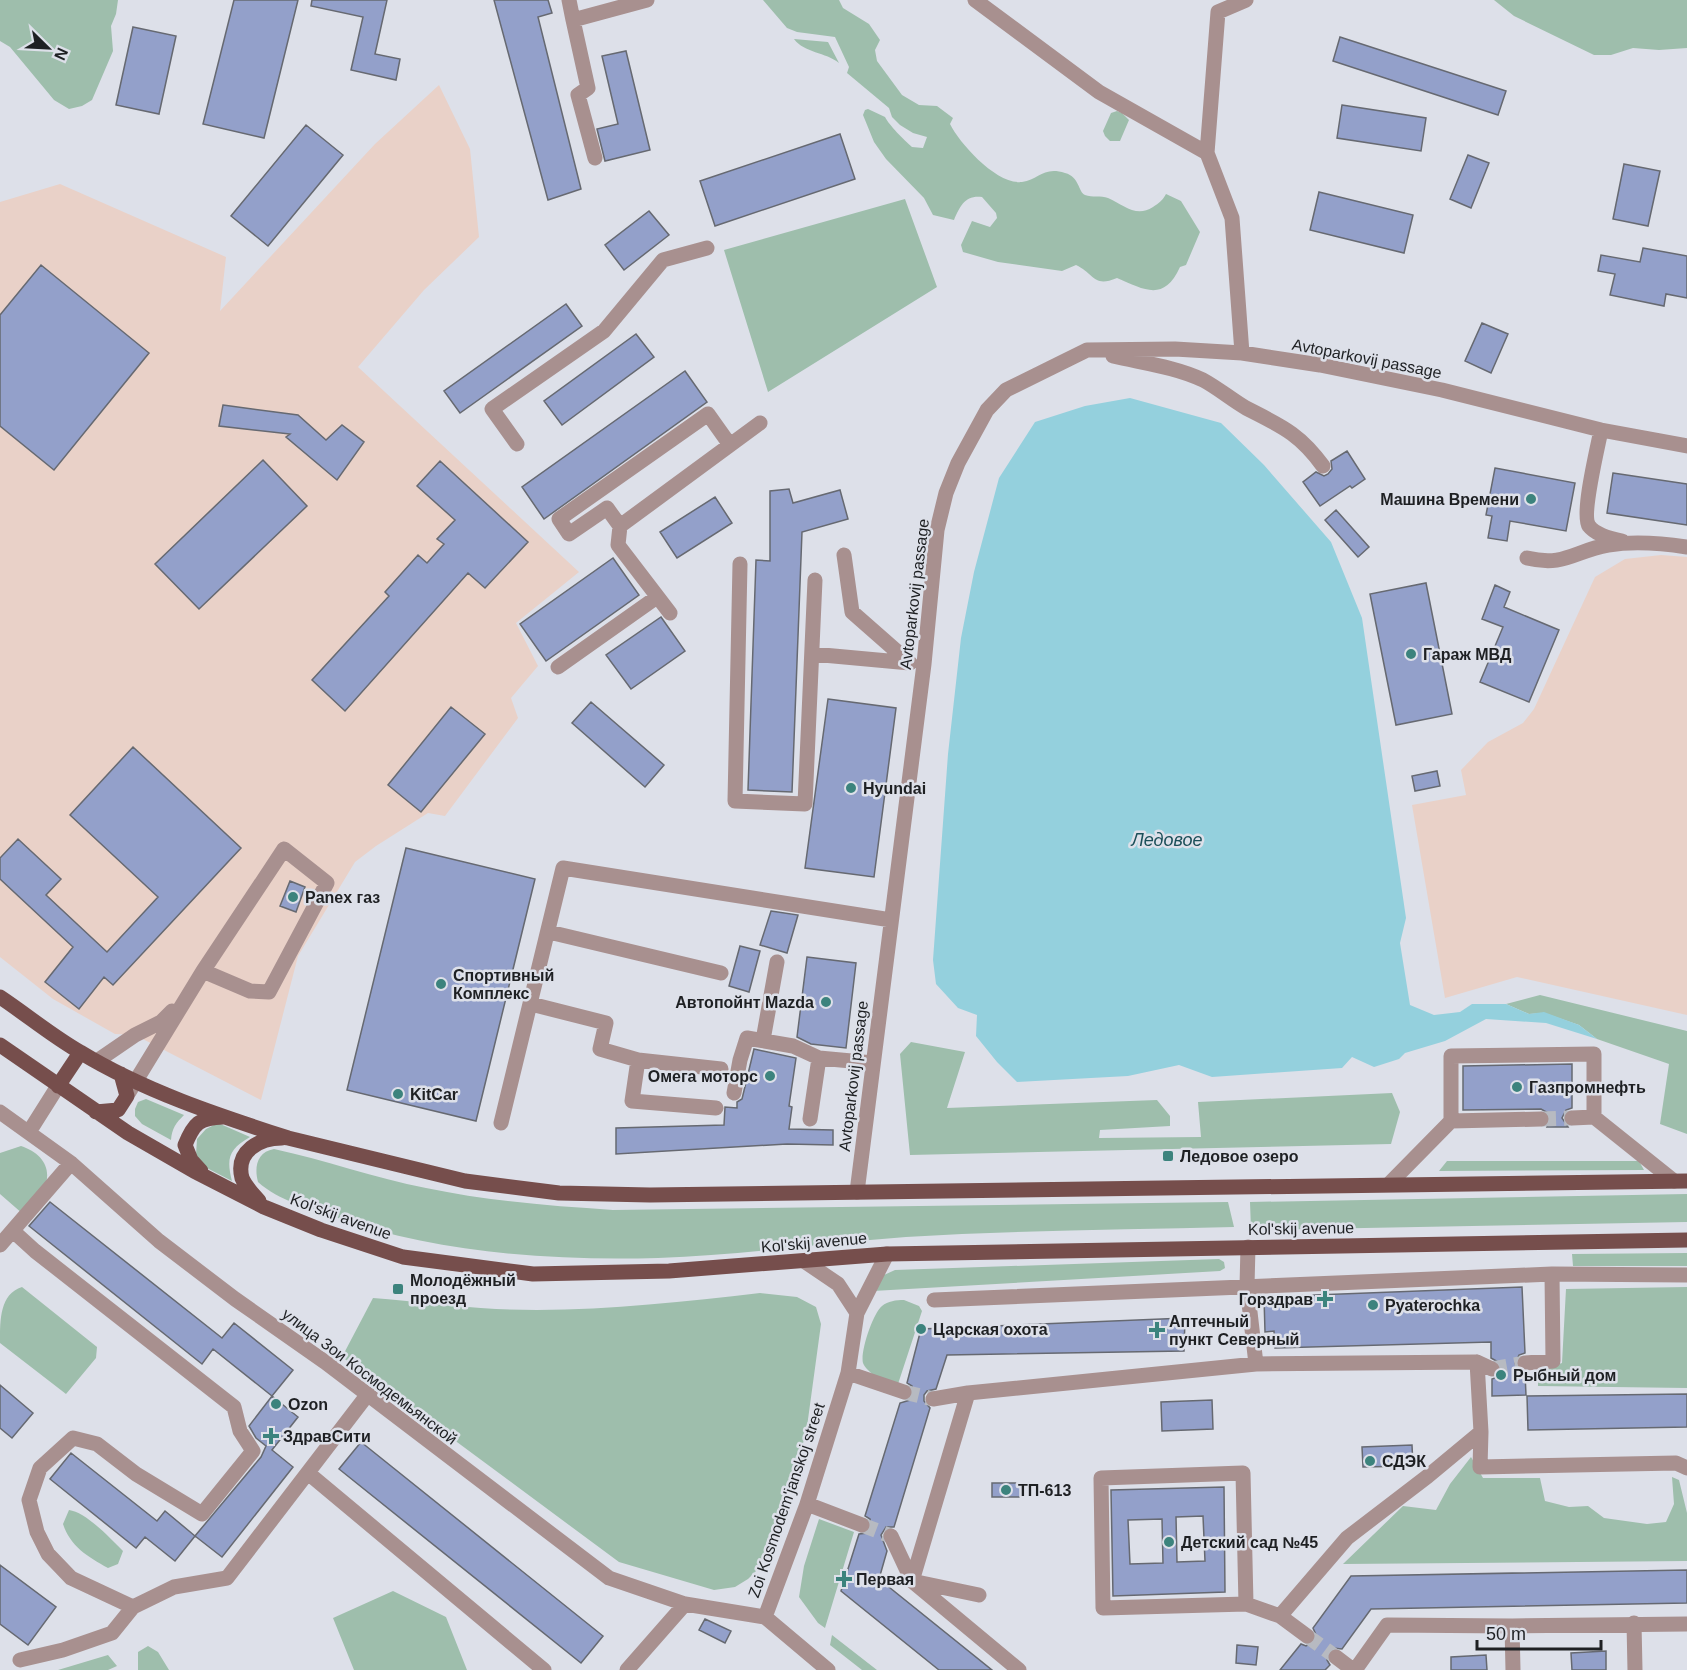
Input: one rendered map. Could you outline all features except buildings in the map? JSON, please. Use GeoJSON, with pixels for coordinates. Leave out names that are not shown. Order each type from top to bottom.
{"type":"FeatureCollection","features":[{"type":"Feature","properties":{"kind":"main road"},"geometry":{"type":"LineString","coordinates":[[0,997],[80,1053],[128,1078],[226,1117],[288,1138],[465,1181],[559,1193],[650,1195],[1680,1181]]}},
{"type":"Feature","properties":{"kind":"main road"},"geometry":{"type":"LineString","coordinates":[[0,1045],[96,1112],[114,1116],[127,1096]]}},
{"type":"Feature","properties":{"kind":"main road"},"geometry":{"type":"LineString","coordinates":[[57,1086],[80,1053]]}},
{"type":"Feature","properties":{"kind":"main road","name":"Kol'skij avenue"},"geometry":{"type":"LineString","coordinates":[[114,1116],[208,1178],[264,1207],[321,1230],[403,1257],[533,1274],[669,1271],[887,1254],[1687,1240]]}},
{"type":"Feature","properties":{"kind":"main road"},"geometry":{"type":"LineString","coordinates":[[208,1178],[191,1160],[185,1145],[192,1128],[206,1118],[226,1117]]}},
{"type":"Feature","properties":{"kind":"main road"},"geometry":{"type":"LineString","coordinates":[[264,1207],[242,1177],[242,1159],[255,1143],[270,1138],[288,1138]]}},
{"type":"Feature","properties":{"kind":"street"},"geometry":{"type":"LineString","coordinates":[[569,0],[588,88],[578,95],[595,158]]}},
{"type":"Feature","properties":{"kind":"street"},"geometry":{"type":"LineString","coordinates":[[573,20],[647,0]]}},
{"type":"Feature","properties":{"kind":"street"},"geometry":{"type":"LineString","coordinates":[[975,0],[1099,92],[1207,153]]}},
{"type":"Feature","properties":{"kind":"street"},"geometry":{"type":"LineString","coordinates":[[1242,353],[1232,218],[1207,153],[1218,12],[1246,0]]}},
{"type":"Feature","properties":{"kind":"street"},"geometry":{"type":"LineString","coordinates":[[517,444],[492,409],[604,331],[663,260],[708,248]]}},
{"type":"Feature","properties":{"kind":"street","name":"Avtoparkovij passage"},"geometry":{"type":"LineString","coordinates":[[857,1192],[891,920],[917,664],[937,530],[946,493],[958,463],[987,410],[1006,390],[1087,351],[1175,349],[1242,353],[1320,365],[1442,390],[1601,430],[1687,446]]}},
{"type":"Feature","properties":{"kind":"street"},"geometry":{"type":"LineString","coordinates":[[1087,351],[1172,369],[1203,380],[1243,406],[1296,435],[1323,466]]}},
{"type":"Feature","properties":{"kind":"street"},"geometry":{"type":"LineString","coordinates":[[670,613],[618,545],[620,526],[607,508],[568,534],[559,519],[708,414],[730,445]]}},
{"type":"Feature","properties":{"kind":"street"},"geometry":{"type":"LineString","coordinates":[[620,526],[760,423]]}},
{"type":"Feature","properties":{"kind":"street"},"geometry":{"type":"LineString","coordinates":[[1585,551],[1589,527],[1587,503],[1601,430]]}},
{"type":"Feature","properties":{"kind":"street"},"geometry":{"type":"LineString","coordinates":[[1589,527],[1607,537],[1631,543],[1687,547]]}},
{"type":"Feature","properties":{"kind":"street"},"geometry":{"type":"LineString","coordinates":[[1527,558],[1555,562],[1585,551],[1631,543]]}},
{"type":"Feature","properties":{"kind":"street"},"geometry":{"type":"LineString","coordinates":[[844,555],[852,612],[917,664]]}},
{"type":"Feature","properties":{"kind":"street"},"geometry":{"type":"LineString","coordinates":[[740,564],[735,801],[805,804],[815,580]]}},
{"type":"Feature","properties":{"kind":"street"},"geometry":{"type":"LineString","coordinates":[[558,667],[657,597]]}},
{"type":"Feature","properties":{"kind":"street"},"geometry":{"type":"LineString","coordinates":[[812,654],[917,664]]}},
{"type":"Feature","properties":{"kind":"street"},"geometry":{"type":"LineString","coordinates":[[127,1096],[128,1078],[188,996],[203,971],[284,849],[327,883],[269,992],[250,991],[203,971]]}},
{"type":"Feature","properties":{"kind":"street"},"geometry":{"type":"LineString","coordinates":[[501,1124],[563,868],[891,920]]}},
{"type":"Feature","properties":{"kind":"street"},"geometry":{"type":"LineString","coordinates":[[549,932],[721,973]]}},
{"type":"Feature","properties":{"kind":"street"},"geometry":{"type":"LineString","coordinates":[[763,1040],[777,962]]}},
{"type":"Feature","properties":{"kind":"street"},"geometry":{"type":"LineString","coordinates":[[98,1061],[135,1035],[161,1022],[188,996]]}},
{"type":"Feature","properties":{"kind":"street"},"geometry":{"type":"LineString","coordinates":[[531,1004],[606,1023],[600,1049],[638,1060],[721,1069]]}},
{"type":"Feature","properties":{"kind":"street"},"geometry":{"type":"LineString","coordinates":[[734,1093],[747,1038],[794,1046],[819,1058],[873,1063]]}},
{"type":"Feature","properties":{"kind":"street"},"geometry":{"type":"LineString","coordinates":[[1451,1121],[1451,1056],[1594,1054],[1594,1118]]}},
{"type":"Feature","properties":{"kind":"street"},"geometry":{"type":"LineString","coordinates":[[810,1119],[819,1058]]}},
{"type":"Feature","properties":{"kind":"street"},"geometry":{"type":"LineString","coordinates":[[638,1060],[632,1101],[716,1108]]}},
{"type":"Feature","properties":{"kind":"street"},"geometry":{"type":"LineString","coordinates":[[29,1132],[57,1086]]}},
{"type":"Feature","properties":{"kind":"street","name":"улица Зои Космодемьянской"},"geometry":{"type":"LineString","coordinates":[[0,1112],[71,1163],[159,1241],[326,1362],[609,1578],[685,1604],[765,1617]]}},
{"type":"Feature","properties":{"kind":"street"},"geometry":{"type":"LineString","coordinates":[[1572,1118],[1594,1118],[1680,1181]]}},
{"type":"Feature","properties":{"kind":"street"},"geometry":{"type":"LineString","coordinates":[[1389,1184],[1451,1121],[1541,1119]]}},
{"type":"Feature","properties":{"kind":"street"},"geometry":{"type":"LineString","coordinates":[[0,1245],[71,1163]]}},
{"type":"Feature","properties":{"kind":"street"},"geometry":{"type":"LineString","coordinates":[[13,1231],[35,1251],[234,1407],[240,1431],[254,1451],[202,1514],[136,1474],[97,1444],[74,1438],[40,1468],[29,1500],[37,1532],[48,1554],[70,1578],[132,1607]]}},
{"type":"Feature","properties":{"kind":"street"},"geometry":{"type":"LineString","coordinates":[[1248,1247],[1247,1286],[1256,1364]]}},
{"type":"Feature","properties":{"kind":"street","name":"Zoi Kosmodem'janskoj street"},"geometry":{"type":"LineString","coordinates":[[828,1670],[765,1617],[807,1504],[848,1373],[857,1313],[887,1254]]}},
{"type":"Feature","properties":{"kind":"street"},"geometry":{"type":"LineString","coordinates":[[804,1261],[838,1284],[857,1313]]}},
{"type":"Feature","properties":{"kind":"street"},"geometry":{"type":"LineString","coordinates":[[1525,1363],[1553,1361],[1552,1274]]}},
{"type":"Feature","properties":{"kind":"street"},"geometry":{"type":"LineString","coordinates":[[934,1300],[1552,1274],[1687,1275]]}},
{"type":"Feature","properties":{"kind":"street"},"geometry":{"type":"LineString","coordinates":[[1477,1362],[1481,1432],[1480,1467],[1683,1465]]}},
{"type":"Feature","properties":{"kind":"street"},"geometry":{"type":"LineString","coordinates":[[933,1399],[1256,1364],[1477,1362],[1492,1369]]}},
{"type":"Feature","properties":{"kind":"street"},"geometry":{"type":"LineString","coordinates":[[848,1373],[904,1392]]}},
{"type":"Feature","properties":{"kind":"street"},"geometry":{"type":"LineString","coordinates":[[20,1660],[63,1650],[112,1634],[132,1607],[174,1587],[226,1578],[368,1394]]}},
{"type":"Feature","properties":{"kind":"street"},"geometry":{"type":"LineString","coordinates":[[912,1581],[969,1394]]}},
{"type":"Feature","properties":{"kind":"street"},"geometry":{"type":"LineString","coordinates":[[1280,1616],[1347,1538],[1481,1432]]}},
{"type":"Feature","properties":{"kind":"street"},"geometry":{"type":"LineString","coordinates":[[308,1473],[544,1670]]}},
{"type":"Feature","properties":{"kind":"street"},"geometry":{"type":"LineString","coordinates":[[1246,1604],[1243,1473],[1101,1478],[1103,1608],[1246,1604],[1280,1616],[1307,1636]]}},
{"type":"Feature","properties":{"kind":"street"},"geometry":{"type":"LineString","coordinates":[[807,1504],[862,1525]]}},
{"type":"Feature","properties":{"kind":"street"},"geometry":{"type":"LineString","coordinates":[[891,1536],[912,1581],[1019,1670]]}},
{"type":"Feature","properties":{"kind":"street"},"geometry":{"type":"LineString","coordinates":[[912,1581],[980,1595]]}},
{"type":"Feature","properties":{"kind":"street"},"geometry":{"type":"LineString","coordinates":[[627,1670],[685,1604]]}},
{"type":"Feature","properties":{"kind":"street"},"geometry":{"type":"LineString","coordinates":[[1634,1623],[1635,1670]]}},
{"type":"Feature","properties":{"kind":"street"},"geometry":{"type":"LineString","coordinates":[[1336,1658],[1354,1670],[1387,1624],[1512,1626],[1687,1624]]}},
{"type":"Feature","properties":{"kind":"street"},"geometry":{"type":"LineString","coordinates":[[1512,1626],[1514,1670]]}},
{"type":"Feature","properties":{"kind":"shaded area"},"geometry":{"type":"Polygon","coordinates":[[[439,85],[470,149],[479,237],[424,290],[358,367],[579,572],[516,623],[538,666],[511,698],[518,718],[445,816],[428,813],[355,862],[298,956],[261,1100],[135,1035],[115,1034],[53,999],[0,957],[0,202],[60,184],[226,257],[220,311],[375,144],[439,85]]]}},
{"type":"Feature","properties":{"kind":"shaded area"},"geometry":{"type":"Polygon","coordinates":[[[1661,555],[1687,557],[1687,1015],[1517,977],[1445,998],[1412,805],[1466,795],[1461,770],[1488,742],[1523,723],[1534,709],[1595,577],[1625,559],[1661,555]]]}},
{"type":"Feature","properties":{"kind":"green space"},"geometry":{"type":"Polygon","coordinates":[[[0,0],[118,0],[111,26],[113,51],[92,100],[82,106],[69,109],[54,100],[10,47],[0,41],[0,0]]]}},
{"type":"Feature","properties":{"kind":"green space"},"geometry":{"type":"Polygon","coordinates":[[[763,0],[839,0],[843,8],[869,24],[880,40],[875,50],[877,61],[902,95],[919,105],[937,106],[953,118],[950,124],[962,142],[980,162],[1002,177],[1022,182],[1046,172],[1058,171],[1070,175],[1085,195],[1105,197],[1136,211],[1153,207],[1166,194],[1181,201],[1200,232],[1186,265],[1180,267],[1167,285],[1153,290],[1117,278],[1098,281],[1076,265],[1062,271],[998,262],[963,252],[961,245],[972,221],[990,227],[997,218],[996,213],[982,197],[976,197],[964,202],[954,220],[933,215],[924,198],[886,159],[874,142],[863,115],[868,109],[885,117],[912,147],[923,148],[927,137],[913,133],[900,125],[892,117],[889,108],[847,73],[849,67],[835,37],[797,32],[787,28],[763,0]]]}},
{"type":"Feature","properties":{"kind":"green space"},"geometry":{"type":"Polygon","coordinates":[[[1494,0],[1687,0],[1687,48],[1659,50],[1633,48],[1611,55],[1594,55],[1514,16],[1494,0]]]}},
{"type":"Feature","properties":{"kind":"green space"},"geometry":{"type":"Polygon","coordinates":[[[794,39],[828,42],[839,63],[803,47],[794,39]]]}},
{"type":"Feature","properties":{"kind":"green space"},"geometry":{"type":"Polygon","coordinates":[[[1117,111],[1129,120],[1120,141],[1110,141],[1103,131],[1111,113],[1117,111]]]}},
{"type":"Feature","properties":{"kind":"green space"},"geometry":{"type":"Polygon","coordinates":[[[905,199],[937,287],[768,392],[724,250],[905,199]]]}},
{"type":"Feature","properties":{"kind":"green space"},"geometry":{"type":"Polygon","coordinates":[[[1540,995],[1687,1031],[1687,1134],[1660,1124],[1669,1064],[1597,1039],[1579,1025],[1544,1013],[1529,1014],[1506,1004],[1540,995]]]}},
{"type":"Feature","properties":{"kind":"green space"},"geometry":{"type":"Polygon","coordinates":[[[911,1042],[965,1052],[947,1108],[1157,1100],[1170,1116],[1170,1126],[1100,1130],[1099,1138],[1201,1137],[1198,1102],[1392,1093],[1400,1112],[1391,1144],[910,1155],[900,1054],[911,1042]]]}},
{"type":"Feature","properties":{"kind":"green space"},"geometry":{"type":"Polygon","coordinates":[[[146,1099],[184,1115],[175,1126],[171,1140],[142,1124],[135,1116],[138,1102],[146,1099]]]}},
{"type":"Feature","properties":{"kind":"green space"},"geometry":{"type":"Polygon","coordinates":[[[218,1123],[250,1137],[233,1150],[229,1166],[232,1181],[205,1167],[196,1155],[197,1139],[206,1129],[218,1123]]]}},
{"type":"Feature","properties":{"kind":"green space"},"geometry":{"type":"Polygon","coordinates":[[[21,1146],[40,1158],[44,1163],[47,1176],[41,1194],[23,1214],[0,1194],[0,1153],[21,1146]]]}},
{"type":"Feature","properties":{"kind":"green space"},"geometry":{"type":"Polygon","coordinates":[[[274,1149],[449,1193],[566,1207],[613,1210],[1228,1202],[1234,1227],[947,1235],[658,1258],[536,1256],[453,1247],[412,1239],[373,1229],[295,1203],[266,1189],[258,1182],[256,1171],[258,1161],[264,1153],[274,1149]]]}},
{"type":"Feature","properties":{"kind":"green space"},"geometry":{"type":"Polygon","coordinates":[[[1447,1161],[1639,1161],[1644,1170],[1439,1171],[1447,1161]]]}},
{"type":"Feature","properties":{"kind":"green space"},"geometry":{"type":"Polygon","coordinates":[[[1687,1194],[1687,1222],[1251,1230],[1250,1202],[1687,1194]]]}},
{"type":"Feature","properties":{"kind":"green space"},"geometry":{"type":"Polygon","coordinates":[[[1687,1253],[1687,1266],[1573,1266],[1572,1254],[1687,1253]]]}},
{"type":"Feature","properties":{"kind":"green space"},"geometry":{"type":"Polygon","coordinates":[[[1219,1259],[1224,1262],[1225,1268],[1220,1271],[873,1291],[884,1275],[895,1270],[1219,1259]]]}},
{"type":"Feature","properties":{"kind":"green space"},"geometry":{"type":"Polygon","coordinates":[[[22,1287],[97,1347],[96,1358],[66,1394],[0,1343],[1,1317],[5,1301],[15,1290],[22,1287]]]}},
{"type":"Feature","properties":{"kind":"green space"},"geometry":{"type":"Polygon","coordinates":[[[1687,1287],[1687,1388],[1538,1386],[1538,1371],[1562,1363],[1566,1289],[1687,1287]]]}},
{"type":"Feature","properties":{"kind":"green space"},"geometry":{"type":"Polygon","coordinates":[[[760,1293],[797,1297],[816,1307],[821,1324],[806,1434],[766,1556],[760,1567],[748,1579],[735,1587],[714,1590],[619,1562],[342,1357],[373,1298],[481,1308],[562,1310],[661,1304],[760,1293]]]}},
{"type":"Feature","properties":{"kind":"green space"},"geometry":{"type":"Polygon","coordinates":[[[904,1300],[919,1306],[922,1311],[898,1384],[872,1374],[863,1363],[863,1350],[878,1310],[889,1302],[904,1300]]]}},
{"type":"Feature","properties":{"kind":"green space"},"geometry":{"type":"Polygon","coordinates":[[[1471,1457],[1483,1478],[1540,1478],[1545,1501],[1569,1507],[1588,1506],[1604,1518],[1647,1524],[1666,1522],[1674,1504],[1672,1477],[1679,1480],[1687,1513],[1687,1561],[1343,1564],[1403,1506],[1436,1510],[1450,1484],[1471,1457]]]}},
{"type":"Feature","properties":{"kind":"green space"},"geometry":{"type":"Polygon","coordinates":[[[69,1510],[90,1521],[123,1551],[118,1564],[108,1568],[75,1545],[63,1524],[69,1510]]]}},
{"type":"Feature","properties":{"kind":"green space"},"geometry":{"type":"Polygon","coordinates":[[[819,1519],[854,1532],[825,1628],[818,1623],[799,1597],[804,1566],[819,1519]]]}},
{"type":"Feature","properties":{"kind":"green space"},"geometry":{"type":"Polygon","coordinates":[[[393,1591],[446,1617],[467,1670],[354,1670],[333,1618],[393,1591]]]}},
{"type":"Feature","properties":{"kind":"green space"},"geometry":{"type":"Polygon","coordinates":[[[832,1635],[877,1670],[862,1670],[830,1645],[832,1635]]]}},
{"type":"Feature","properties":{"kind":"green space"},"geometry":{"type":"Polygon","coordinates":[[[148,1646],[158,1652],[169,1670],[138,1670],[138,1652],[148,1646]]]}},
{"type":"Feature","properties":{"kind":"green space"},"geometry":{"type":"Polygon","coordinates":[[[108,1655],[117,1666],[108,1670],[58,1670],[108,1655]]]}},
{"type":"Feature","properties":{"kind":"water","name":"Ледовое"},"geometry":{"type":"Polygon","coordinates":[[[1130,398],[1221,423],[1264,465],[1331,542],[1362,618],[1406,918],[1400,943],[1410,1005],[1434,1015],[1460,1012],[1472,1004],[1506,1004],[1529,1014],[1544,1012],[1579,1025],[1597,1039],[1546,1023],[1486,1019],[1445,1041],[1405,1053],[1399,1059],[1374,1067],[1352,1057],[1342,1068],[1212,1077],[1179,1065],[1128,1076],[1017,1082],[976,1036],[977,1015],[958,1008],[936,984],[933,960],[948,754],[961,638],[974,572],[999,478],[1035,422],[1085,406],[1130,398]]]}},
{"type":"Feature","properties":{"kind":"tunnel"},"geometry":{"type":"LineString","coordinates":[[1541,1119],[1572,1118]]}},
{"type":"Feature","properties":{"kind":"tunnel"},"geometry":{"type":"LineString","coordinates":[[1492,1369],[1525,1363]]}},
{"type":"Feature","properties":{"kind":"tunnel"},"geometry":{"type":"LineString","coordinates":[[904,1392],[933,1399]]}},
{"type":"Feature","properties":{"kind":"tunnel"},"geometry":{"type":"LineString","coordinates":[[862,1525],[891,1536]]}},
{"type":"Feature","properties":{"kind":"tunnel"},"geometry":{"type":"LineString","coordinates":[[1307,1636],[1336,1657]]}},
{"type":"Feature","properties":{"kind":"place","name":"Машина Времени"},"geometry":{"type":"Point","coordinates":[1531,499]}},
{"type":"Feature","properties":{"kind":"place","name":"Гараж МВД"},"geometry":{"type":"Point","coordinates":[1411,654]}},
{"type":"Feature","properties":{"kind":"place","name":"Hyundai"},"geometry":{"type":"Point","coordinates":[851,788]}},
{"type":"Feature","properties":{"kind":"place","name":"Panex газ"},"geometry":{"type":"Point","coordinates":[293,897]}},
{"type":"Feature","properties":{"kind":"place","name":"Спортивный Комплекс"},"geometry":{"type":"Point","coordinates":[441,984]}},
{"type":"Feature","properties":{"kind":"place","name":"Автопойнт Mazda"},"geometry":{"type":"Point","coordinates":[826,1002]}},
{"type":"Feature","properties":{"kind":"place","name":"Омега моторс"},"geometry":{"type":"Point","coordinates":[770,1076]}},
{"type":"Feature","properties":{"kind":"place","name":"Газпромнефть"},"geometry":{"type":"Point","coordinates":[1517,1087]}},
{"type":"Feature","properties":{"kind":"place","name":"KitCar"},"geometry":{"type":"Point","coordinates":[398,1094]}},
{"type":"Feature","properties":{"kind":"place","name":"Ледовое озеро"},"geometry":{"type":"Point","coordinates":[1168,1156]}},
{"type":"Feature","properties":{"kind":"place","name":"Молодёжный проезд"},"geometry":{"type":"Point","coordinates":[398,1289]}},
{"type":"Feature","properties":{"kind":"place","name":"Горздрав"},"geometry":{"type":"Point","coordinates":[1325,1299]}},
{"type":"Feature","properties":{"kind":"place","name":"Pyaterochka"},"geometry":{"type":"Point","coordinates":[1373,1305]}},
{"type":"Feature","properties":{"kind":"place","name":"Царская охота"},"geometry":{"type":"Point","coordinates":[921,1329]}},
{"type":"Feature","properties":{"kind":"place","name":"Аптечный пункт Северный"},"geometry":{"type":"Point","coordinates":[1157,1330]}},
{"type":"Feature","properties":{"kind":"place","name":"Рыбный дом"},"geometry":{"type":"Point","coordinates":[1501,1375]}},
{"type":"Feature","properties":{"kind":"place","name":"Ozon"},"geometry":{"type":"Point","coordinates":[276,1404]}},
{"type":"Feature","properties":{"kind":"place","name":"ЗдравСити"},"geometry":{"type":"Point","coordinates":[271,1436]}},
{"type":"Feature","properties":{"kind":"place","name":"СДЭК"},"geometry":{"type":"Point","coordinates":[1370,1461]}},
{"type":"Feature","properties":{"kind":"place","name":"ТП-613"},"geometry":{"type":"Point","coordinates":[1006,1490]}},
{"type":"Feature","properties":{"kind":"place","name":"Детский сад №45"},"geometry":{"type":"Point","coordinates":[1169,1542]}},
{"type":"Feature","properties":{"kind":"place","name":"Первая"},"geometry":{"type":"Point","coordinates":[844,1579]}}]}
